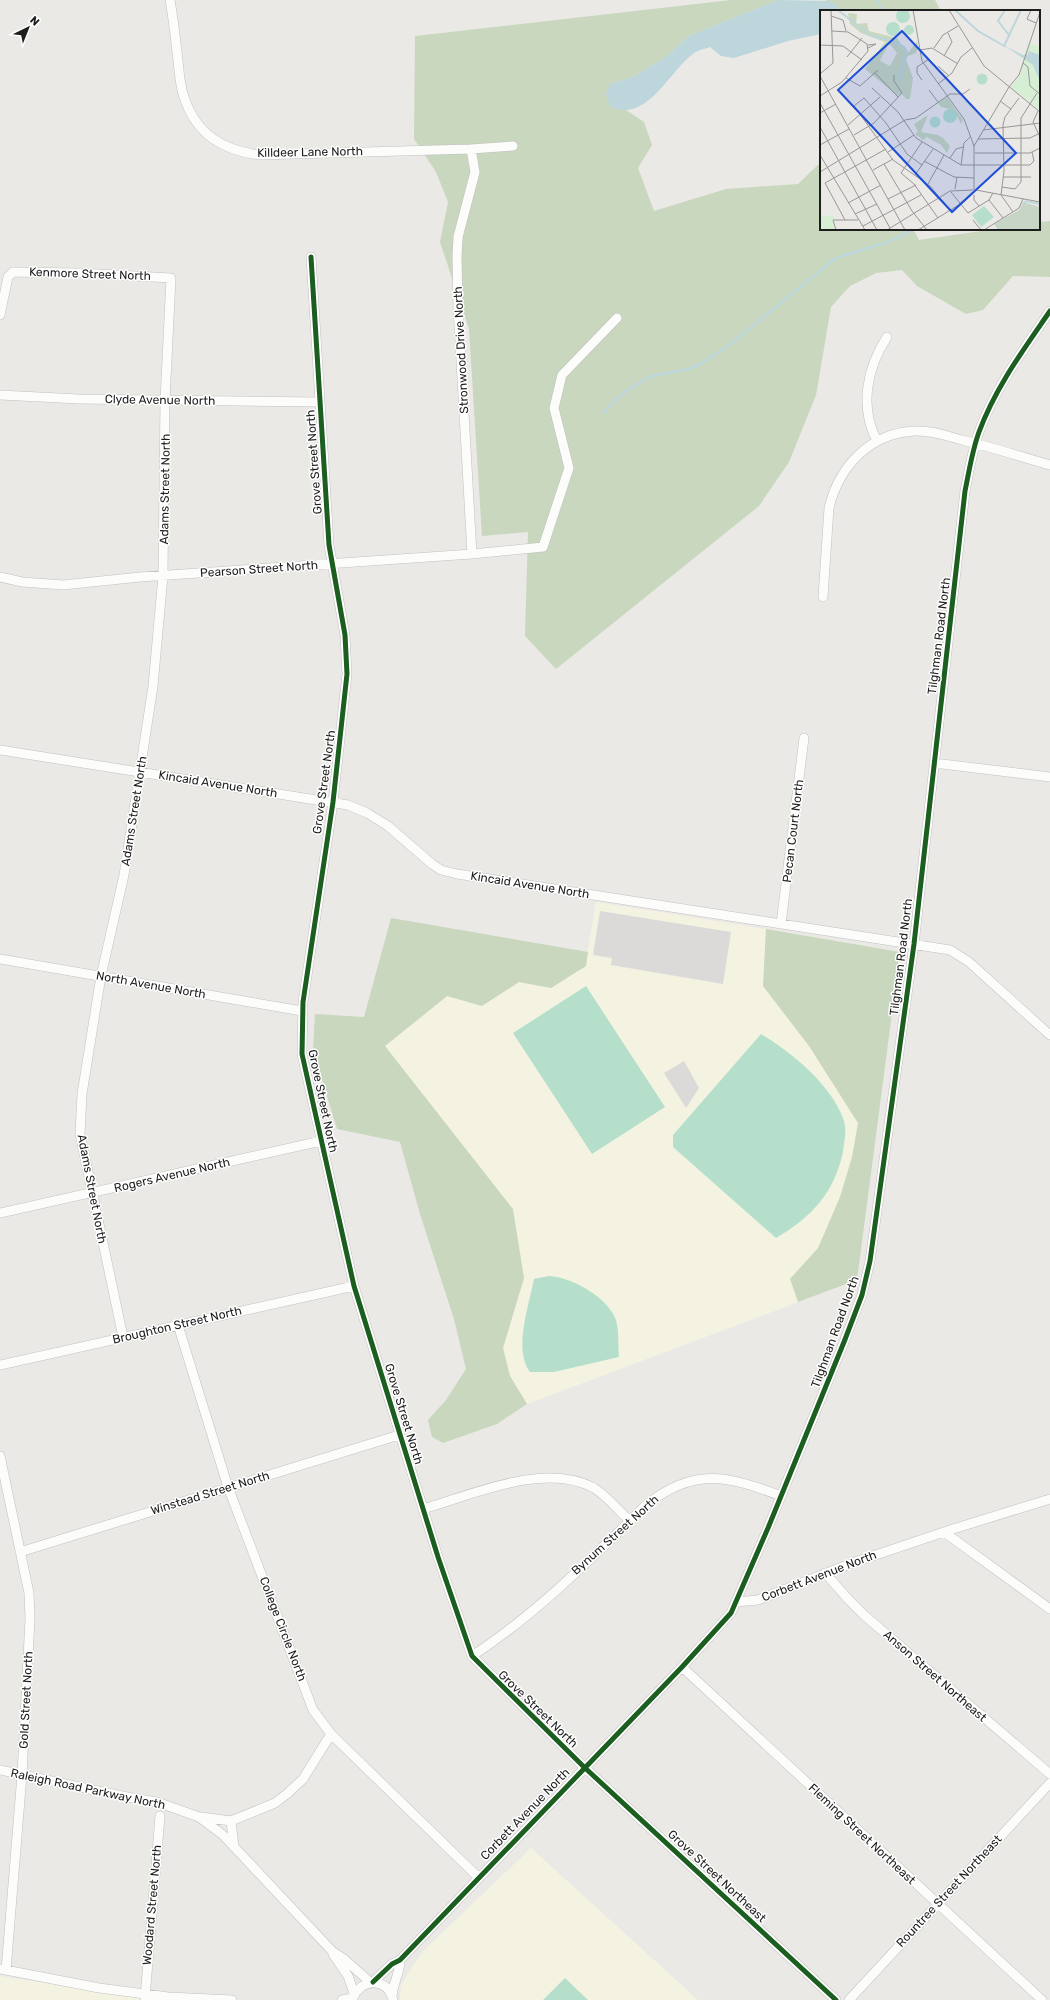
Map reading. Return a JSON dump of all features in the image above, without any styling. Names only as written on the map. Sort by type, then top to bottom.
[{"type":"street","name":"Killdeer Lane North","points":[[170,0],[184,96],[195,120],[205,132],[224,146],[240,152],[259,154],[471,149],[513,146]]},
{"type":"street","name":"Stronwood Drive North","points":[[471,149],[475,172],[458,237],[457,257],[458,308],[472,554]]},
{"type":"street","name":"Grove Street North","points":[[311,256],[331,564],[342,614],[347,674],[333,802],[320,881],[302,1011],[302,1054],[354,1286],[399,1435],[472,1656],[584,1767]]},
{"type":"street","name":"Kenmore Street North","points":[[0,315],[10,275],[13,272],[32,271],[171,278]]},
{"type":"street","name":"Adams Street North","points":[[122,1337],[79,1123],[82,1094],[101,976],[124,875],[153,686],[163,576],[166,400],[171,278]]},
{"type":"street","name":"Tilghman Road North","points":[[736,1602],[844,1342],[866,1278],[914,944],[965,491],[978,433],[997,392],[1049,316]]},
{"type":"street","name":"Pearson Street North","points":[[0,577],[22,582],[56,585],[472,554],[543,547],[569,468],[554,408],[562,375],[617,318]]},
{"type":"street","points":[[877,441],[867,417],[867,390],[880,347],[887,336]]},
{"type":"street","name":"Clyde Avenue North","points":[[0,395],[166,400],[320,402]]},
{"type":"street","points":[[823,597],[829,508],[832,495],[844,471],[854,458],[877,441],[889,436],[916,431],[942,434],[1050,466]]},
{"type":"street","name":"Pecan Court North","points":[[781,924],[804,738]]},
{"type":"street","name":"Kincaid Avenue North","points":[[0,750],[348,805],[367,813],[388,826],[432,864],[442,870],[541,887],[950,950],[958,954],[1050,1035]]},
{"type":"street","points":[[934,763],[1050,777]]},
{"type":"street","name":"North Avenue North","points":[[0,959],[302,1011]]},
{"type":"street","name":"Rogers Avenue North","points":[[0,1213],[321,1141]]},
{"type":"street","name":"Broughton Street North","points":[[0,1365],[354,1286]]},
{"type":"street","name":"College Circle North","points":[[178,1325],[228,1487],[313,1710],[331,1734],[478,1878]]},
{"type":"street","name":"Winstead Street North","points":[[20,1552],[399,1435]]},
{"type":"street","name":"Gold Street North","points":[[0,1456],[29,1594],[30,1619],[22,1775],[3,1969]]},
{"type":"street","points":[[423,1509],[513,1482],[552,1477],[575,1481],[593,1488],[630,1521]]},
{"type":"street","name":"Bynum Street North","points":[[472,1656],[503,1636],[529,1614],[658,1495],[690,1480],[704,1478],[734,1480],[747,1483],[781,1496]]},
{"type":"street","name":"Corbett Avenue North","points":[[353,1997],[358,1988],[372,1982],[392,1964],[400,1960],[584,1767],[682,1668],[731,1613],[736,1602],[758,1600],[825,1573],[944,1532],[1050,1499]]},
{"type":"street","points":[[944,1532],[1050,1609]]},
{"type":"street","name":"Anson Street Northeast","points":[[825,1573],[848,1599],[866,1616],[1050,1774]]},
{"type":"street","name":"Fleming Street Northeast","points":[[682,1668],[1042,2000]]},
{"type":"street","points":[[199,1817],[232,1821],[275,1803],[304,1779],[331,1734]]},
{"type":"street","name":"Grove Street Northeast","points":[[584,1767],[836,2000]]},
{"type":"street","name":"Raleigh Road Parkway North","points":[[0,1770],[126,1797],[157,1802],[199,1817],[223,1835],[333,1952],[348,1976],[353,1997]]},
{"type":"street","name":"Rountree Street Northeast","points":[[849,2000],[1050,1782]]},
{"type":"street","name":"Woodard Street North","points":[[145,1997],[160,1816]]},
{"type":"street","points":[[232,1821],[234,1847]]},
{"type":"street","name":"Raleigh Road Parkway North","points":[[333,1952],[372,1982],[385,1986],[392,1998]]},
{"type":"street","name":"Corbett Avenue North","points":[[392,1998],[393,1984],[400,1967],[400,1960]]},
{"type":"street","points":[[3,1969],[145,1997],[232,2000]]},
{"type":"street","points":[[342,2000],[353,1997]]},
{"type":"shaded area","points":[[596,902],[766,929],[763,986],[809,1046],[858,1123],[857,1280],[527,1404],[510,1376],[503,1348],[524,1278],[385,1046],[448,996],[482,1006],[519,982],[551,988],[585,966]]},
{"type":"shaded area","points":[[600,911],[731,932],[723,984],[611,965],[612,958],[593,955]]},
{"type":"shaded area","points":[[684,1061],[699,1088],[686,1108],[664,1073]]},
{"type":"shaded area","points":[[531,1848],[698,2000],[400,2000],[401,1985],[422,1952]]},
{"type":"shaded area","points":[[0,1976],[151,1999],[163,2000],[0,2000]]},
{"type":"green space","points":[[731,0],[778,0],[689,36],[667,56],[635,76],[610,84],[610,107],[626,110],[644,122],[652,145],[638,168],[654,211],[726,189],[798,184],[820,163],[820,230],[914,230],[919,240],[988,230],[1040,230],[1040,222],[1050,221],[1050,277],[1013,276],[983,310],[966,314],[917,286],[902,270],[876,273],[850,286],[831,307],[816,395],[789,462],[759,506],[556,669],[525,636],[528,532],[482,536],[469,329],[440,242],[448,202],[436,172],[414,139],[415,36]]},
{"type":"green space","points":[[825,0],[935,0],[940,10],[837,10],[837,5]]},
{"type":"green space","points":[[391,918],[588,952],[586,966],[551,988],[519,982],[482,1006],[447,996],[385,1046],[513,1209],[524,1278],[503,1348],[510,1376],[527,1404],[497,1424],[443,1443],[432,1437],[428,1420],[446,1400],[466,1369],[454,1319],[420,1214],[400,1142],[337,1129],[313,1050],[315,1014],[364,1017]]},
{"type":"green space","points":[[766,929],[900,952],[857,1280],[798,1302],[790,1279],[818,1248],[840,1197],[852,1157],[858,1123],[809,1046],[763,986]]},
{"type":"green space","points":[[586,986],[665,1107],[592,1154],[513,1033]]},
{"type":"green space","points":[[761,1034],[798,1060],[821,1083],[838,1108],[844,1121],[845,1129],[843,1152],[839,1167],[827,1192],[811,1212],[789,1230],[776,1238],[673,1147],[673,1135]]},
{"type":"green space","points":[[549,1276],[558,1277],[578,1284],[597,1296],[612,1312],[617,1324],[619,1357],[554,1372],[530,1372],[525,1363],[522,1340],[526,1314],[534,1279]]},
{"type":"green space","points":[[565,1978],[588,2000],[543,2000]]},
{"type":"water","points":[[778,0],[830,1],[837,5],[837,10],[820,10],[820,34],[788,41],[734,58],[721,56],[710,47],[695,53],[685,61],[662,88],[644,103],[635,108],[625,110],[610,107],[606,94],[610,84],[635,76],[667,56],[689,36]]},
{"type":"waterway","points":[[877,0],[882,10]]},
{"type":"waterway","points":[[604,413],[614,401],[630,388],[652,376],[689,369],[702,363],[732,343],[833,260],[884,243],[904,235],[912,230]]},
{"type":"cycle path","points":[[311,257],[329,545],[345,635],[347,674],[333,802],[303,1002],[302,1054],[354,1286],[438,1557],[472,1656],[584,1767],[836,2000]]},
{"type":"cycle path","points":[[373,1982],[392,1964],[400,1960],[682,1667],[731,1613],[768,1528],[844,1342],[862,1295],[870,1261],[914,944],[965,491],[969,469],[979,432],[993,400],[1011,369],[1050,311]]}]
